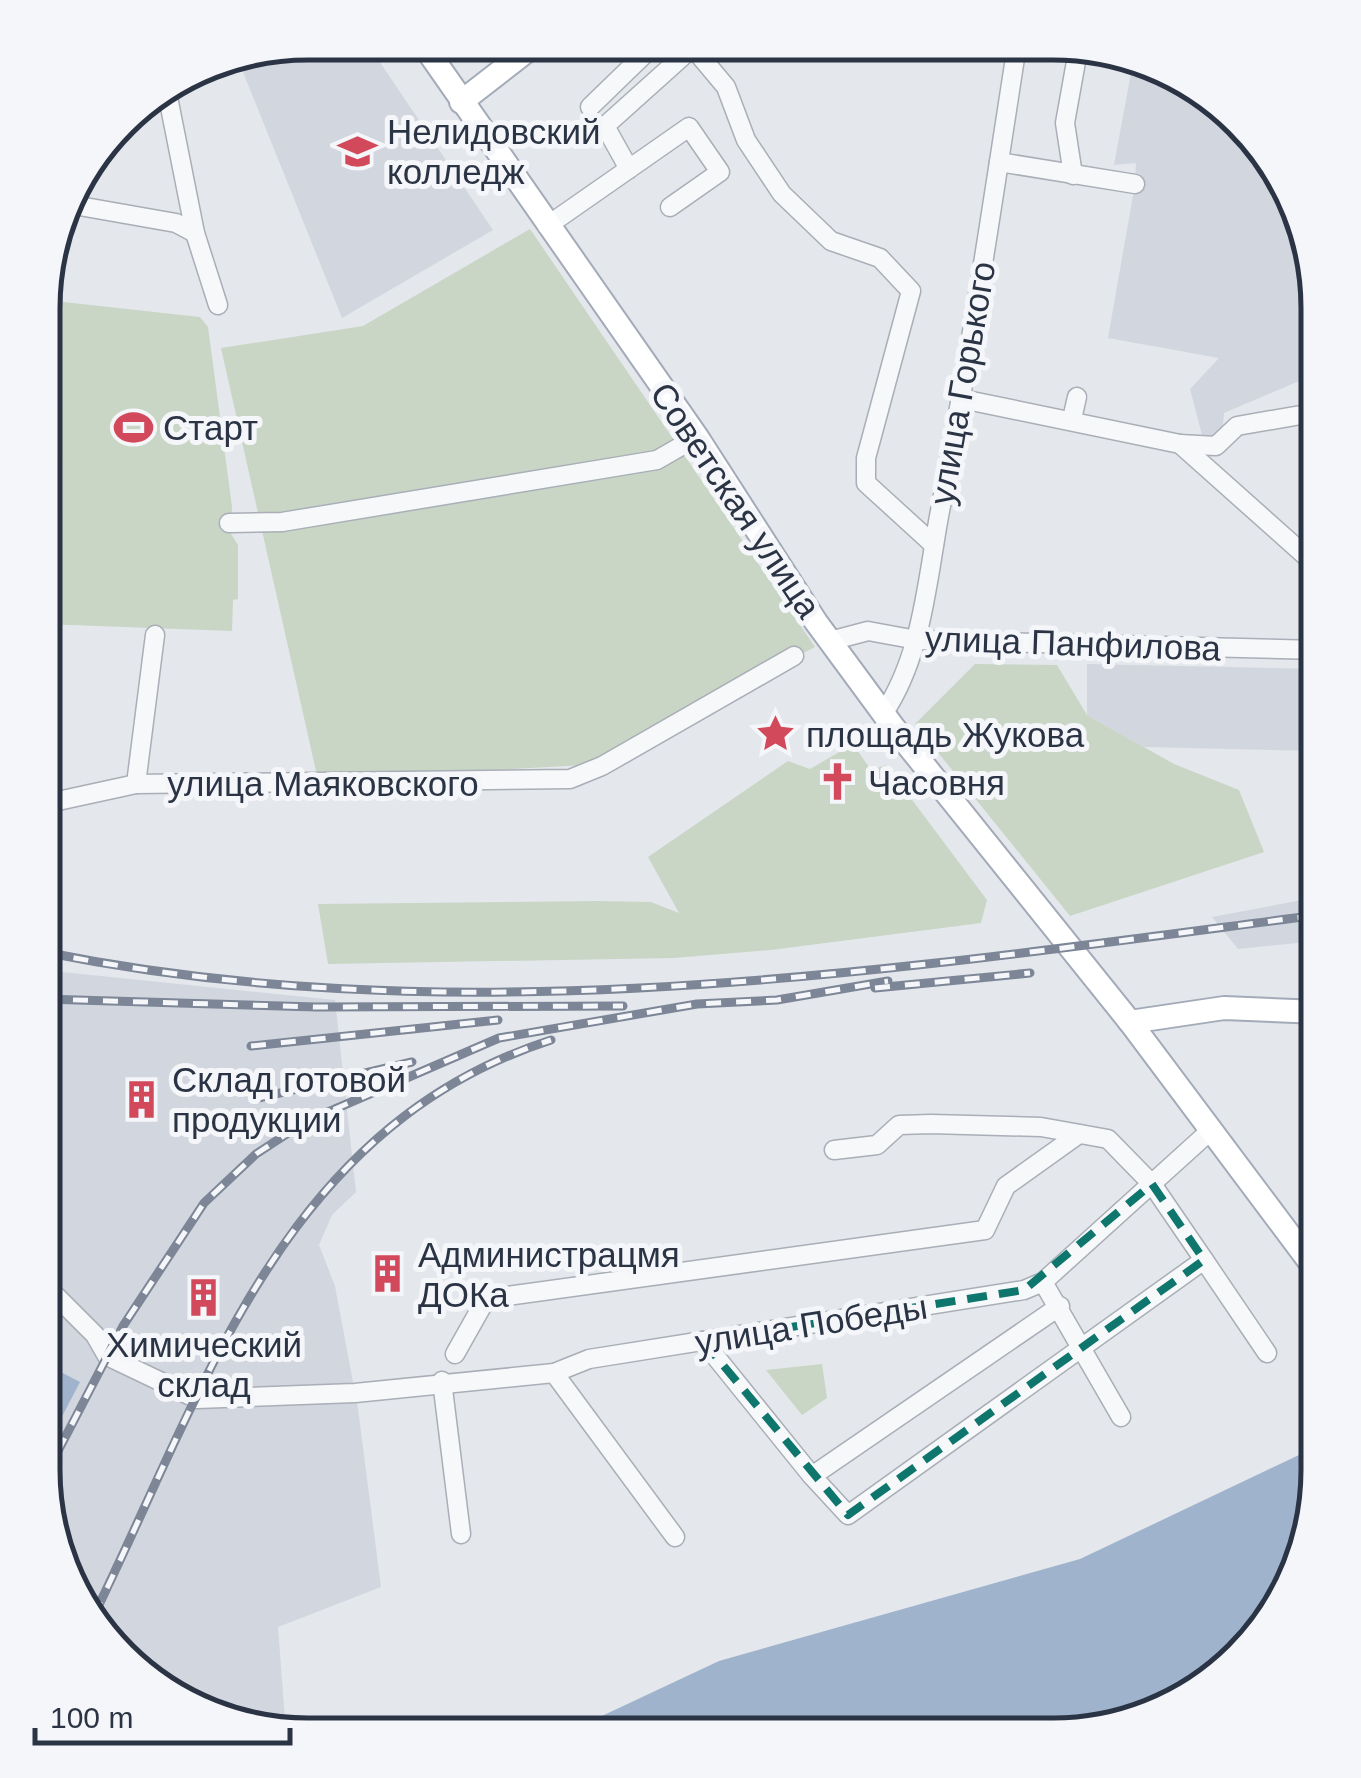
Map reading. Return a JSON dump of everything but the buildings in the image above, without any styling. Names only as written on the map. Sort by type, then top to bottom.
[{"type":"main road","name":"Советская улица","points":[[434,61],[697,437],[830,641],[1130,1022],[1300,1250]]},
{"type":"main road","points":[[461,102],[514,61]]},
{"type":"main road","points":[[1130,1022],[1224,1008],[1300,1011]]},
{"type":"street","points":[[605,126],[675,60]]},
{"type":"street","points":[[704,60],[726,86],[746,140],[782,194],[831,240],[880,258],[911,291],[866,458],[866,483],[934,546]]},
{"type":"street","name":"улица Горького","points":[[884,714],[902,686],[917,640],[962,399],[1016,60]]},
{"type":"street","points":[[590,108],[638,61]]},
{"type":"street","points":[[1073,175],[1065,123],[1076,61]]},
{"type":"street","points":[[576,92],[605,126],[630,169]]},
{"type":"street","points":[[169,103],[195,233],[218,305]]},
{"type":"street","points":[[548,226],[689,128],[720,172],[670,207]]},
{"type":"street","points":[[999,162],[1135,184]]},
{"type":"street","points":[[82,207],[176,224],[195,233]]},
{"type":"street","points":[[1072,419],[1077,397]]},
{"type":"street","points":[[962,399],[1180,444],[1216,446],[1237,426],[1301,415]]},
{"type":"street","points":[[229,523],[282,522],[657,460],[697,437]]},
{"type":"street","points":[[1180,444],[1301,551]]},
{"type":"street","name":"улица Панфилова","points":[[830,641],[868,631],[917,640],[1301,650]]},
{"type":"street","points":[[136,784],[154,635]]},
{"type":"street","name":"улица Маяковского","points":[[60,801],[136,784],[309,779],[534,783],[570,779],[602,766],[794,656]]},
{"type":"street","points":[[834,1150],[877,1145],[899,1126],[1041,1126],[1108,1140],[1152,1184],[1267,1353]]},
{"type":"street","points":[[1035,1165],[1041,1126]]},
{"type":"street","name":"улица Победы","points":[[60,1299],[96,1335],[107,1356],[197,1399],[355,1393],[442,1381],[554,1373],[590,1359],[1024,1290],[1044,1282],[1210,1131]]},
{"type":"street","points":[[455,1354],[486,1299],[985,1230],[1006,1186],[1079,1134]]},
{"type":"street","points":[[703,1341],[848,1515],[1085,1349],[1204,1260]]},
{"type":"street","points":[[1044,1282],[1121,1416]]},
{"type":"street","points":[[812,1476],[1060,1306]]},
{"type":"street","points":[[554,1373],[675,1537]]},
{"type":"street","points":[[442,1381],[461,1534]]},
{"type":"highlighted area","points":[[1152,1184],[1204,1260],[848,1515],[703,1341],[1024,1290]]},
{"type":"shaded area","name":"Нелидовский колледж","points":[[292,61],[379,61],[493,230],[342,318],[243,72],[254,66]]},
{"type":"shaded area","points":[[1131,73],[1191,102],[1216,122],[1259,170],[1288,228],[1299,276],[1301,380],[1224,413],[1222,435],[1203,439],[1190,389],[1219,358],[1108,338],[1136,163],[1114,165]]},
{"type":"shaded area","points":[[1087,664],[1301,669],[1301,751],[1144,747],[1087,715]]},
{"type":"shaded area","points":[[1300,900],[1300,943],[1238,949],[1212,917]]},
{"type":"shaded area","points":[[60,972],[335,1000],[356,1192],[332,1215],[319,1245],[335,1286],[358,1409],[381,1587],[278,1627],[285,1717],[244,1710],[213,1699],[157,1667],[133,1645],[93,1594],[73,1550],[60,1470]]},
{"type":"green space","points":[[530,229],[815,647],[585,765],[318,780],[221,348],[363,326]]},
{"type":"green space","name":"Старт","points":[[60,302],[200,317],[208,327],[232,507],[231,534],[238,545],[238,599],[233,600],[232,631],[60,625]]},
{"type":"green space","points":[[975,664],[1057,665],[1087,715],[1174,764],[1239,790],[1264,852],[1070,916],[915,724]]},
{"type":"green space","points":[[853,744],[871,770],[886,765],[987,900],[981,923],[771,950],[674,958],[328,964],[318,904],[651,902],[679,913],[648,857],[788,761],[810,769]]},
{"type":"green space","points":[[822,1364],[827,1398],[802,1415],[766,1370]]},
{"type":"water","points":[[60,1372],[80,1382],[60,1420]]},
{"type":"water","points":[[1300,1455],[1296,1518],[1288,1550],[1259,1608],[1216,1656],[1191,1676],[1133,1705],[1053,1718],[598,1718],[719,1661],[1080,1559]]},
{"type":"railway","points":[[60,955],[202,977],[361,990],[521,992],[681,986],[842,973],[1300,917]]},
{"type":"railway","points":[[875,988],[1030,973]]},
{"type":"railway","points":[[60,1447],[123,1326],[204,1203],[256,1154],[305,1122],[499,1038],[697,1004],[777,1000],[888,981]]},
{"type":"railway","points":[[60,999],[317,1007],[623,1006]]},
{"type":"railway","points":[[251,1046],[498,1020]]},
{"type":"railway","points":[[99,1604],[217,1356],[264,1275],[318,1200],[382,1134],[459,1080],[551,1040]]},
{"type":"railway","points":[[254,1099],[412,1062]]},
{"type":"place","name":"Нелидовский колледж","points":[[357,151]]},
{"type":"place","name":"Старт","points":[[133,427]]},
{"type":"place","name":"площадь Жукова","points":[[776,734]]},
{"type":"place","name":"Часовня","points":[[838,782]]},
{"type":"place","name":"Склад готовой продукции","points":[[142,1099]]},
{"type":"place","name":"Администрацмя ДОКа","points":[[388,1274]]},
{"type":"place","name":"Химический склад","points":[[204,1297]]}]
